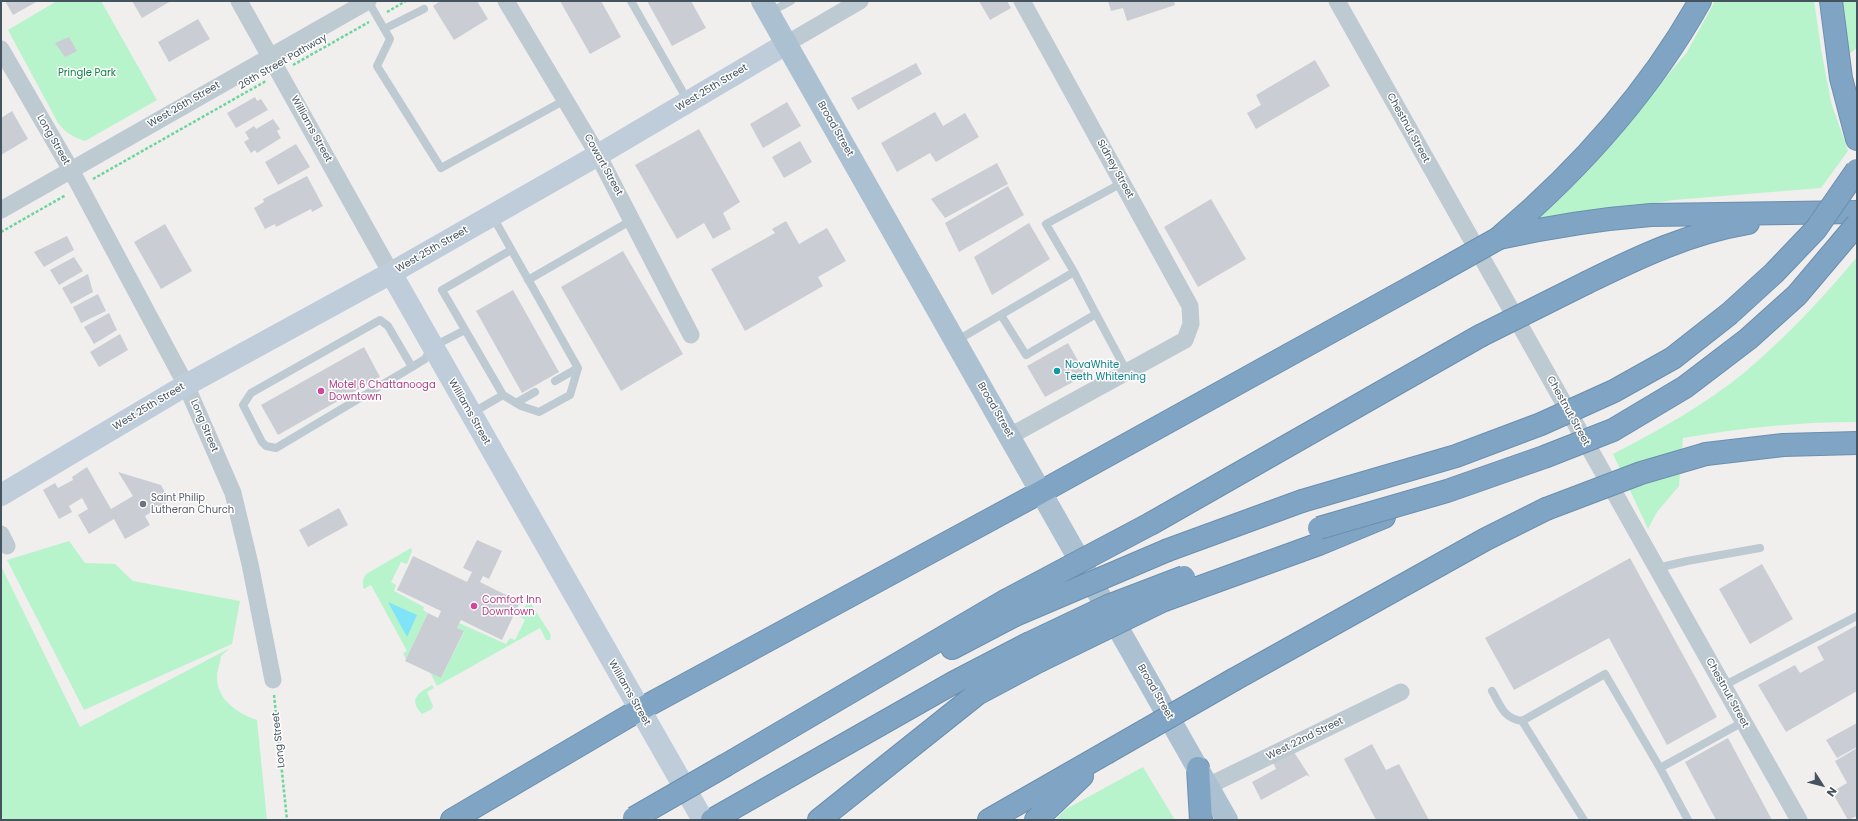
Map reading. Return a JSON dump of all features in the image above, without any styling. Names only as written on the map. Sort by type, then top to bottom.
[{"type":"highway","points":[[452,820],[639,710],[1041,492],[1499,238],[1561,182],[1618,121],[1668,53],[1700,1]]},
{"type":"highway","points":[[1831,1],[1840,78],[1855,134]]},
{"type":"highway","points":[[1009,608],[1302,501],[1456,456],[1541,424],[1614,391],[1673,358],[1729,314],[1774,273],[1816,229],[1857,170]]},
{"type":"highway","points":[[633,819],[726,765],[1009,608],[1152,523],[1480,336],[1642,255],[1677,241],[1726,227],[1814,212]]},
{"type":"highway","points":[[1499,238],[1538,229],[1618,218],[1658,215],[1857,212]]},
{"type":"highway","points":[[819,820],[977,694],[1034,652],[1108,606],[1188,583],[1544,457],[1613,430],[1685,387],[1748,339],[1797,295],[1857,224]]},
{"type":"highway","points":[[989,820],[1235,679],[1453,557],[1514,524],[1546,509],[1641,473],[1706,454],[1784,445],[1857,443]]},
{"type":"highway","points":[[712,820],[953,683],[1034,652]]},
{"type":"highway","points":[[1036,820],[1106,753]]},
{"type":"highway","points":[[1200,820],[1203,777]]},
{"type":"main road","name":"Broad Street","points":[[766,7],[1227,820]]},
{"type":"street","name":"Williams Street","points":[[239,1],[432,347],[703,820]]},
{"type":"street","name":"West 26th Street","points":[[1,210],[368,1]]},
{"type":"street","name":"Cowart Street","points":[[506,1],[598,155],[691,334]]},
{"type":"street","name":"West 25th Street","points":[[1,495],[186,385],[492,216],[860,1]]},
{"type":"street","name":"Sidney Street","points":[[1022,1],[1190,306],[1191,324],[1184,340],[1127,372]]},
{"type":"street","name":"Chestnut Street","points":[[1337,1],[1799,820]]},
{"type":"street","name":"Long Street","points":[[1,49],[71,170],[186,385],[233,493],[250,564],[273,680]]},
{"type":"street","points":[[1010,436],[1127,372]]},
{"type":"street","name":"West 22nd Street","points":[[1203,777],[1401,692]]},
{"type":"lane","points":[[368,1],[390,39],[377,66],[441,168],[565,100]]},
{"type":"lane","points":[[632,1],[688,102]]},
{"type":"lane","points":[[766,7],[791,1]]},
{"type":"lane","points":[[384,29],[424,9]]},
{"type":"lane","points":[[1122,183],[1046,224],[1074,272],[1127,372]]},
{"type":"lane","points":[[492,216],[578,368],[570,395],[538,412],[516,403],[503,395],[442,290],[511,250]]},
{"type":"lane","points":[[528,280],[632,220]]},
{"type":"lane","points":[[956,342],[1074,272]]},
{"type":"lane","points":[[1001,315],[1026,355],[1096,314]]},
{"type":"lane","points":[[412,367],[388,326],[380,320],[251,393],[243,405],[262,442],[266,446],[276,448],[412,367],[425,359],[432,347],[465,330]]},
{"type":"lane","points":[[555,381],[578,368]]},
{"type":"lane","points":[[516,403],[535,392]]},
{"type":"lane","points":[[470,414],[503,395]]},
{"type":"lane","points":[[1657,568],[1760,548]]},
{"type":"lane","points":[[1723,686],[1857,616]]},
{"type":"lane","points":[[1492,690],[1504,711],[1511,719],[1522,721],[1605,674],[1660,768],[1688,820]]},
{"type":"lane","points":[[1522,721],[1584,820]]},
{"type":"lane","points":[[1660,768],[1743,722]]},
{"type":"path","name":"26th Street Pathway","points":[[1,232],[406,1]]},
{"type":"path","name":"Long Street","points":[[273,680],[286,820]]},
{"type":"green space","name":"Pringle Park","points":[[57,1],[101,1],[157,100],[85,141],[70,134],[58,123],[8,30]]},
{"type":"green space","points":[[1715,1],[1814,1],[1831,102],[1848,151],[1821,188],[1674,200],[1624,208],[1603,208],[1551,218],[1529,225],[1637,112],[1687,52]]},
{"type":"green space","points":[[1837,1],[1857,1],[1857,48],[1844,58]]},
{"type":"green space","points":[[1857,257],[1857,422],[1770,426],[1683,438],[1679,486],[1657,512],[1648,529],[1613,454],[1698,406],[1745,372],[1804,317]]},
{"type":"green space","points":[[69,541],[85,563],[115,564],[133,581],[240,601],[232,644],[84,710],[7,560]]},
{"type":"green space","points":[[411,548],[412,551],[407,564],[401,562],[391,582],[396,585],[394,591],[424,607],[423,610],[428,613],[406,659],[403,653],[407,651],[371,585],[364,589],[363,588],[363,580],[366,574]]},
{"type":"green space","points":[[1,566],[80,727],[230,648],[221,656],[217,675],[218,686],[221,693],[230,705],[243,714],[257,720],[267,820],[1,820]]},
{"type":"green space","points":[[530,602],[551,635],[550,640],[546,640],[540,628],[437,686],[430,672],[441,678],[464,632],[457,628],[459,623],[506,644],[510,638],[515,640],[525,620],[520,617],[527,603]]},
{"type":"green space","points":[[432,685],[434,688],[427,692],[433,706],[432,709],[422,714],[416,704],[416,697]]},
{"type":"green space","points":[[1143,767],[1175,820],[1055,820],[1066,809]]},
{"type":"water","points":[[388,602],[417,615],[407,637]]},
{"type":"building","points":[[5,1],[38,1],[13,15]]},
{"type":"building","points":[[132,1],[171,1],[142,18]]},
{"type":"building","points":[[440,1],[477,1],[488,19],[454,40],[433,6]]},
{"type":"building","points":[[560,1],[601,1],[621,37],[590,54]]},
{"type":"building","points":[[647,1],[691,1],[706,28],[672,46]]},
{"type":"building","points":[[979,1],[1007,1],[1011,8],[990,20]]},
{"type":"building","points":[[1108,1],[1174,1],[1175,5],[1127,21],[1123,8],[1111,11]]},
{"type":"building","points":[[198,19],[210,39],[169,62],[158,42]]},
{"type":"building","points":[[69,37],[77,51],[65,57],[55,43]]},
{"type":"building","points":[[1315,60],[1330,86],[1256,129],[1247,113],[1261,105],[1256,95]]},
{"type":"building","points":[[916,63],[922,74],[858,110],[851,98]]},
{"type":"building","points":[[255,97],[257,101],[261,99],[268,110],[236,128],[227,113]]},
{"type":"building","points":[[787,102],[801,126],[763,148],[750,124]]},
{"type":"building","points":[[12,111],[28,139],[1,155],[1,118]]},
{"type":"building","points":[[935,112],[943,126],[965,113],[979,137],[936,162],[930,153],[897,172],[881,143]]},
{"type":"building","points":[[273,119],[280,129],[277,131],[281,138],[257,153],[255,150],[251,153],[244,142],[249,139],[245,132],[254,126],[256,129]]},
{"type":"building","points":[[699,129],[740,202],[723,213],[731,229],[713,239],[704,223],[677,239],[635,165]]},
{"type":"building","points":[[800,141],[812,162],[784,178],[772,157]]},
{"type":"building","points":[[296,144],[310,167],[278,185],[265,162]]},
{"type":"building","points":[[997,163],[1008,184],[945,218],[931,199]]},
{"type":"building","points":[[307,176],[323,206],[312,212],[311,209],[276,227],[275,224],[265,229],[254,208],[264,202],[263,199]]},
{"type":"building","points":[[1008,186],[1024,215],[959,252],[945,223]]},
{"type":"building","points":[[1211,199],[1246,259],[1198,287],[1164,227]]},
{"type":"building","points":[[786,221],[799,244],[827,228],[846,261],[818,277],[823,286],[745,331],[711,269],[775,233],[772,229]]},
{"type":"building","points":[[1029,223],[1050,259],[992,295],[974,257]]},
{"type":"building","points":[[165,224],[192,271],[161,289],[134,242]]},
{"type":"building","points":[[67,236],[74,250],[44,267],[34,252]]},
{"type":"building","points":[[623,251],[683,354],[621,391],[561,287]]},
{"type":"building","points":[[74,257],[83,271],[59,285],[50,270]]},
{"type":"building","points":[[88,274],[93,292],[71,304],[62,288]]},
{"type":"building","points":[[513,290],[559,372],[522,393],[476,311]]},
{"type":"building","points":[[98,294],[106,311],[81,323],[73,307]]},
{"type":"building","points":[[109,313],[117,330],[94,344],[84,327]]},
{"type":"building","points":[[120,334],[128,350],[99,367],[90,352]]},
{"type":"building","name":"NovaWhite Teeth Whitening","points":[[1068,343],[1086,375],[1045,397],[1027,366]]},
{"type":"building","name":"Motel 6 Chattanooga Downtown","points":[[364,347],[380,377],[278,435],[261,405]]},
{"type":"building","name":"Saint Philip Lutheran Church","points":[[87,467],[111,509],[133,496],[118,472],[161,485],[170,501],[145,516],[150,525],[125,539],[114,519],[89,534],[78,515],[88,509],[82,498],[69,506],[72,512],[59,519],[43,490],[55,483],[58,488],[73,480],[72,477]]},
{"type":"building","points":[[339,508],[348,525],[308,547],[299,530]]},
{"type":"building","name":"Comfort Inn Downtown","points":[[477,540],[502,551],[489,579],[483,576],[480,582],[520,602],[502,640],[461,620],[457,628],[464,631],[441,678],[405,661],[428,613],[438,618],[441,611],[397,590],[413,556],[467,582],[472,572],[463,568]]},
{"type":"building","points":[[1630,558],[1717,717],[1667,745],[1609,638],[1514,690],[1485,638]]},
{"type":"building","points":[[1762,564],[1793,619],[1750,644],[1719,589]]},
{"type":"building","points":[[1857,625],[1857,691],[1786,732],[1758,685],[1795,665],[1800,673],[1824,660],[1817,647]]},
{"type":"building","points":[[1857,723],[1857,747],[1837,758],[1826,740]]},
{"type":"building","points":[[1728,738],[1772,820],[1716,820],[1685,762]]},
{"type":"building","points":[[1372,744],[1386,770],[1399,764],[1429,820],[1376,820],[1344,759]]},
{"type":"building","points":[[1857,748],[1857,816],[1848,820],[1832,792],[1847,783],[1835,761]]},
{"type":"building","points":[[1292,749],[1310,777],[1307,775],[1261,800],[1252,782],[1276,769],[1272,760]]},
{"type":"place","name":"NovaWhite Teeth Whitening","points":[[1057,371]]},
{"type":"place","name":"Motel 6 Chattanooga Downtown","points":[[321,391]]},
{"type":"place","name":"Saint Philip Lutheran Church","points":[[143,504]]},
{"type":"place","name":"Comfort Inn Downtown","points":[[474,606]]}]
